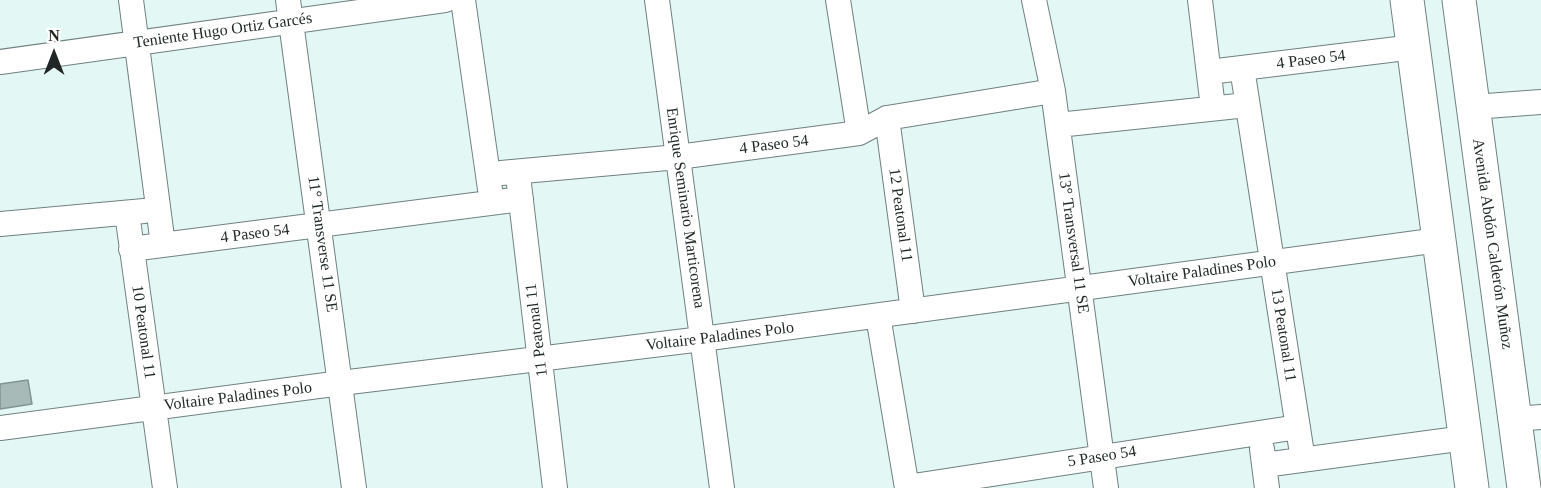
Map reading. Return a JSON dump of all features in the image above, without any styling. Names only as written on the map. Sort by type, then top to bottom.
[{"type":"main road","points":[[1407,0],[1472,488]]},
{"type":"main road","name":"Avenida Abdón Calderón Muñoz","points":[[1459,0],[1473,107],[1528,418],[1524,488]]},
{"type":"street","points":[[131,0],[163,245]]},
{"type":"street","name":"Teniente Hugo Ortiz Garcés","points":[[0,62],[136,44],[289,11],[445,0]]},
{"type":"street","points":[[463,0],[489,174],[491,203]]},
{"type":"street","name":"Enrique Seminario Marticorena","points":[[657,0],[722,488]]},
{"type":"street","points":[[838,0],[860,133]]},
{"type":"street","name":"13° Transversal 11 SE","points":[[1034,0],[1053,91],[1106,488]]},
{"type":"street","points":[[1200,0],[1213,108]]},
{"type":"street","name":"11° Transverse 11 SE","points":[[289,11],[354,488]]},
{"type":"street","name":"4 Paseo 54","points":[[1209,72],[1414,47]]},
{"type":"street","name":"13 Peatonal 11","points":[[1242,68],[1303,460]]},
{"type":"street","name":"4 Paseo 54","points":[[489,174],[678,157],[860,133],[887,118],[1053,91]]},
{"type":"street","points":[[1473,107],[1541,102]]},
{"type":"street","points":[[1058,125],[1247,105]]},
{"type":"street","name":"12 Peatonal 11","points":[[887,118],[913,311]]},
{"type":"street","name":"11 Peatonal 11","points":[[517,172],[555,488]]},
{"type":"street","name":"4 Paseo 54","points":[[132,249],[521,199]]},
{"type":"street","points":[[0,224],[158,210]]},
{"type":"street","name":"10 Peatonal 11","points":[[127,213],[165,488]]},
{"type":"street","name":"Voltaire Paladines Polo","points":[[0,428],[702,339],[1439,240]]},
{"type":"street","points":[[878,316],[917,487]]},
{"type":"street","name":"5 Paseo 54","points":[[917,487],[1298,427]]},
{"type":"street","points":[[1260,432],[1266,477],[1303,460],[1465,438]]},
{"type":"building","points":[[28,380],[32,404],[0,409],[0,384]]}]
